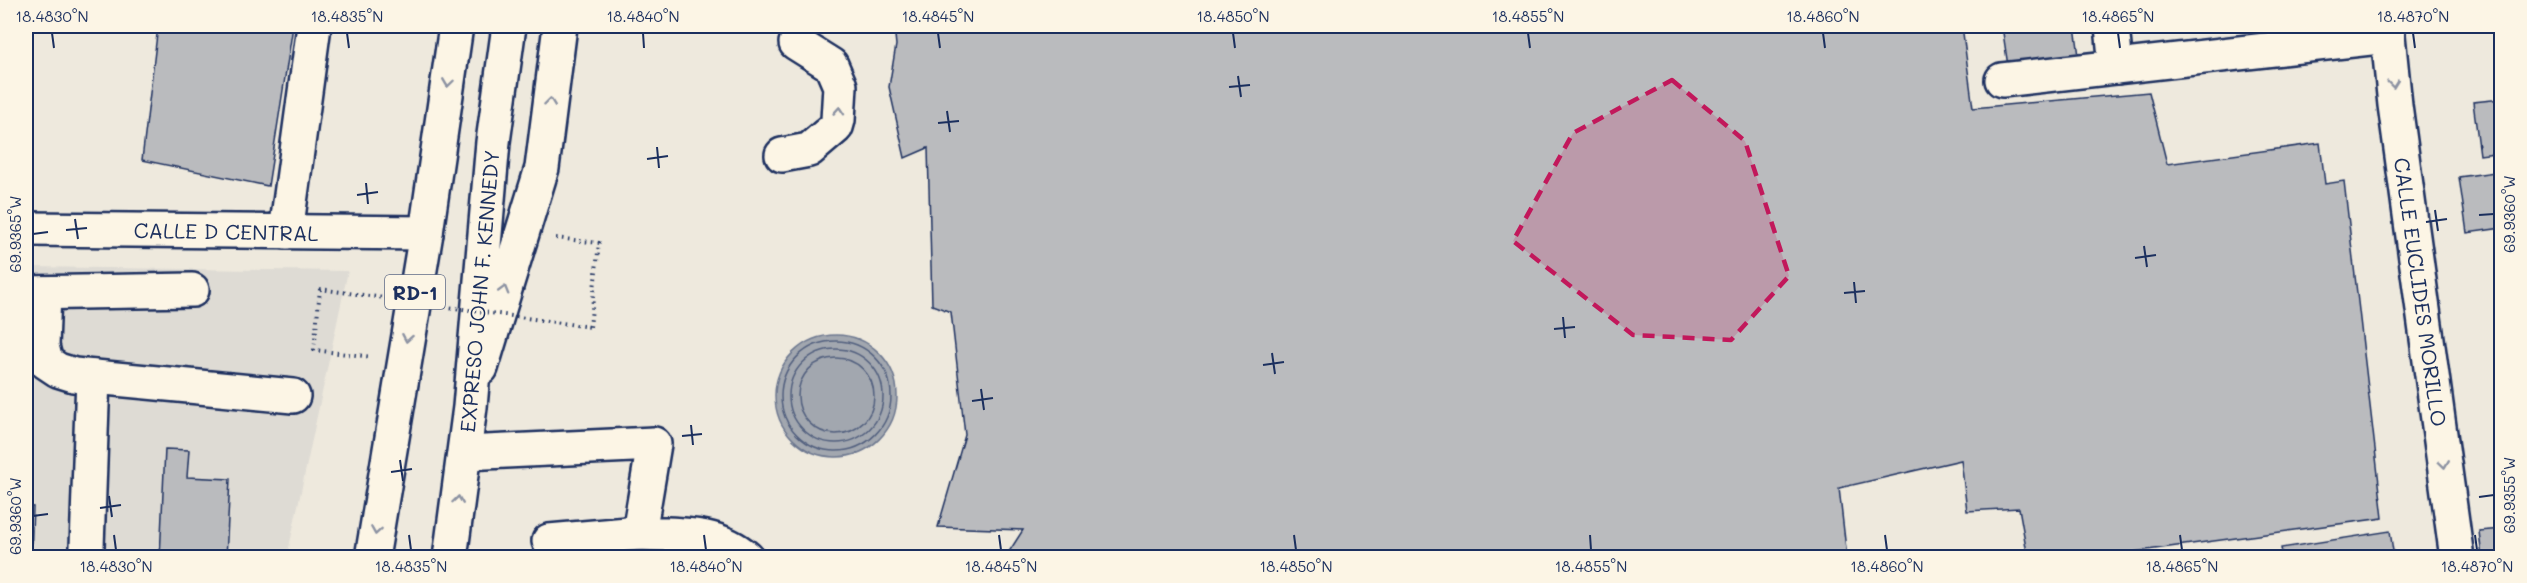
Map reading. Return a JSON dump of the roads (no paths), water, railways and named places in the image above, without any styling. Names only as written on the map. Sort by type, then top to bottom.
[{"type":"main road","points":[[286,232],[314,26]]},
{"type":"main road","name":"RD-1","points":[[372,558],[426,233],[456,26]]},
{"type":"main road","name":"EXPRESO JOHN F. KENNEDY","points":[[450,558],[465,453],[493,142],[509,26]]},
{"type":"main road","points":[[470,407],[520,234],[542,168],[560,26]]},
{"type":"main road","points":[[2112,26],[2116,67]]},
{"type":"main road","points":[[2002,80],[2116,67],[2242,39],[2387,31]]},
{"type":"main road","name":"CALLE EUCLIDES MORILLO","points":[[2387,31],[2395,105],[2457,558]]},
{"type":"main road","points":[[782,155],[809,150],[836,127],[838,120],[840,86],[831,65],[796,43]]},
{"type":"main road","name":"CALLE D CENTRAL","points":[[26,230],[426,233]]},
{"type":"main road","points":[[192,290],[34,293],[46,362],[58,370],[93,377],[293,396]]},
{"type":"main road","points":[[87,547],[93,377]]},
{"type":"main road","points":[[465,453],[654,444],[639,533]]},
{"type":"main road","points":[[549,541],[639,533],[702,537],[728,543],[747,558]]},
{"type":"water","points":[[836,335],[859,340],[870,345],[879,353],[887,362],[892,373],[897,396],[892,419],[887,430],[879,439],[870,447],[859,452],[836,457],[813,452],[802,447],[793,439],[785,430],[780,419],[775,396],[780,373],[785,362],[793,353],[802,345],[813,340]]}]
